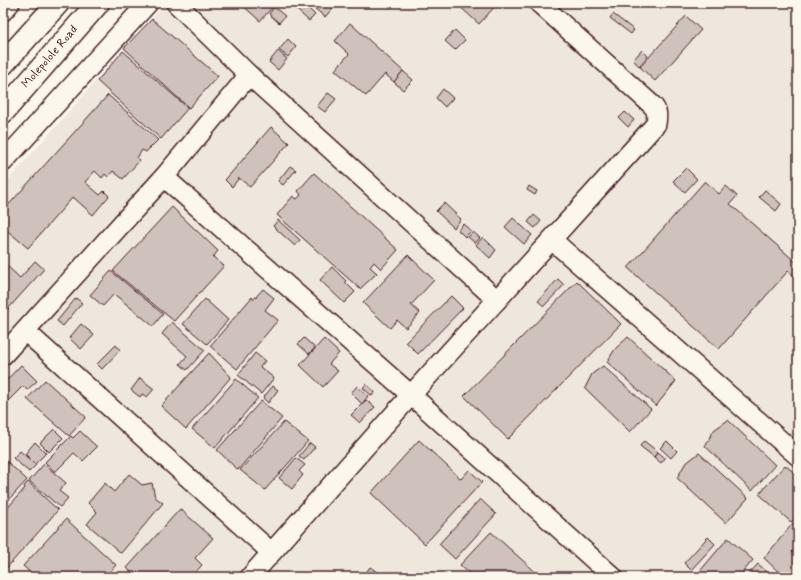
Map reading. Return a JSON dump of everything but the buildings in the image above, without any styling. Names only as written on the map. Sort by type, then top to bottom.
[{"type":"main road","points":[[3,64],[58,3]]},
{"type":"main road","name":"Molepolole Road","points":[[3,112],[98,3]]},
{"type":"street","points":[[3,11],[10,3]]},
{"type":"street","points":[[3,162],[148,3]]},
{"type":"street","points":[[176,3],[249,74],[497,300]]},
{"type":"street","points":[[257,574],[271,552],[656,124],[656,110],[652,105],[539,3]]},
{"type":"street","points":[[3,355],[164,177],[249,74]]},
{"type":"street","points":[[164,177],[411,395],[613,577]]},
{"type":"street","points":[[552,240],[798,456]]},
{"type":"street","points":[[25,331],[271,552]]},
{"type":"shaded area","points":[[165,3],[798,3],[798,577],[3,577],[3,186]]}]
